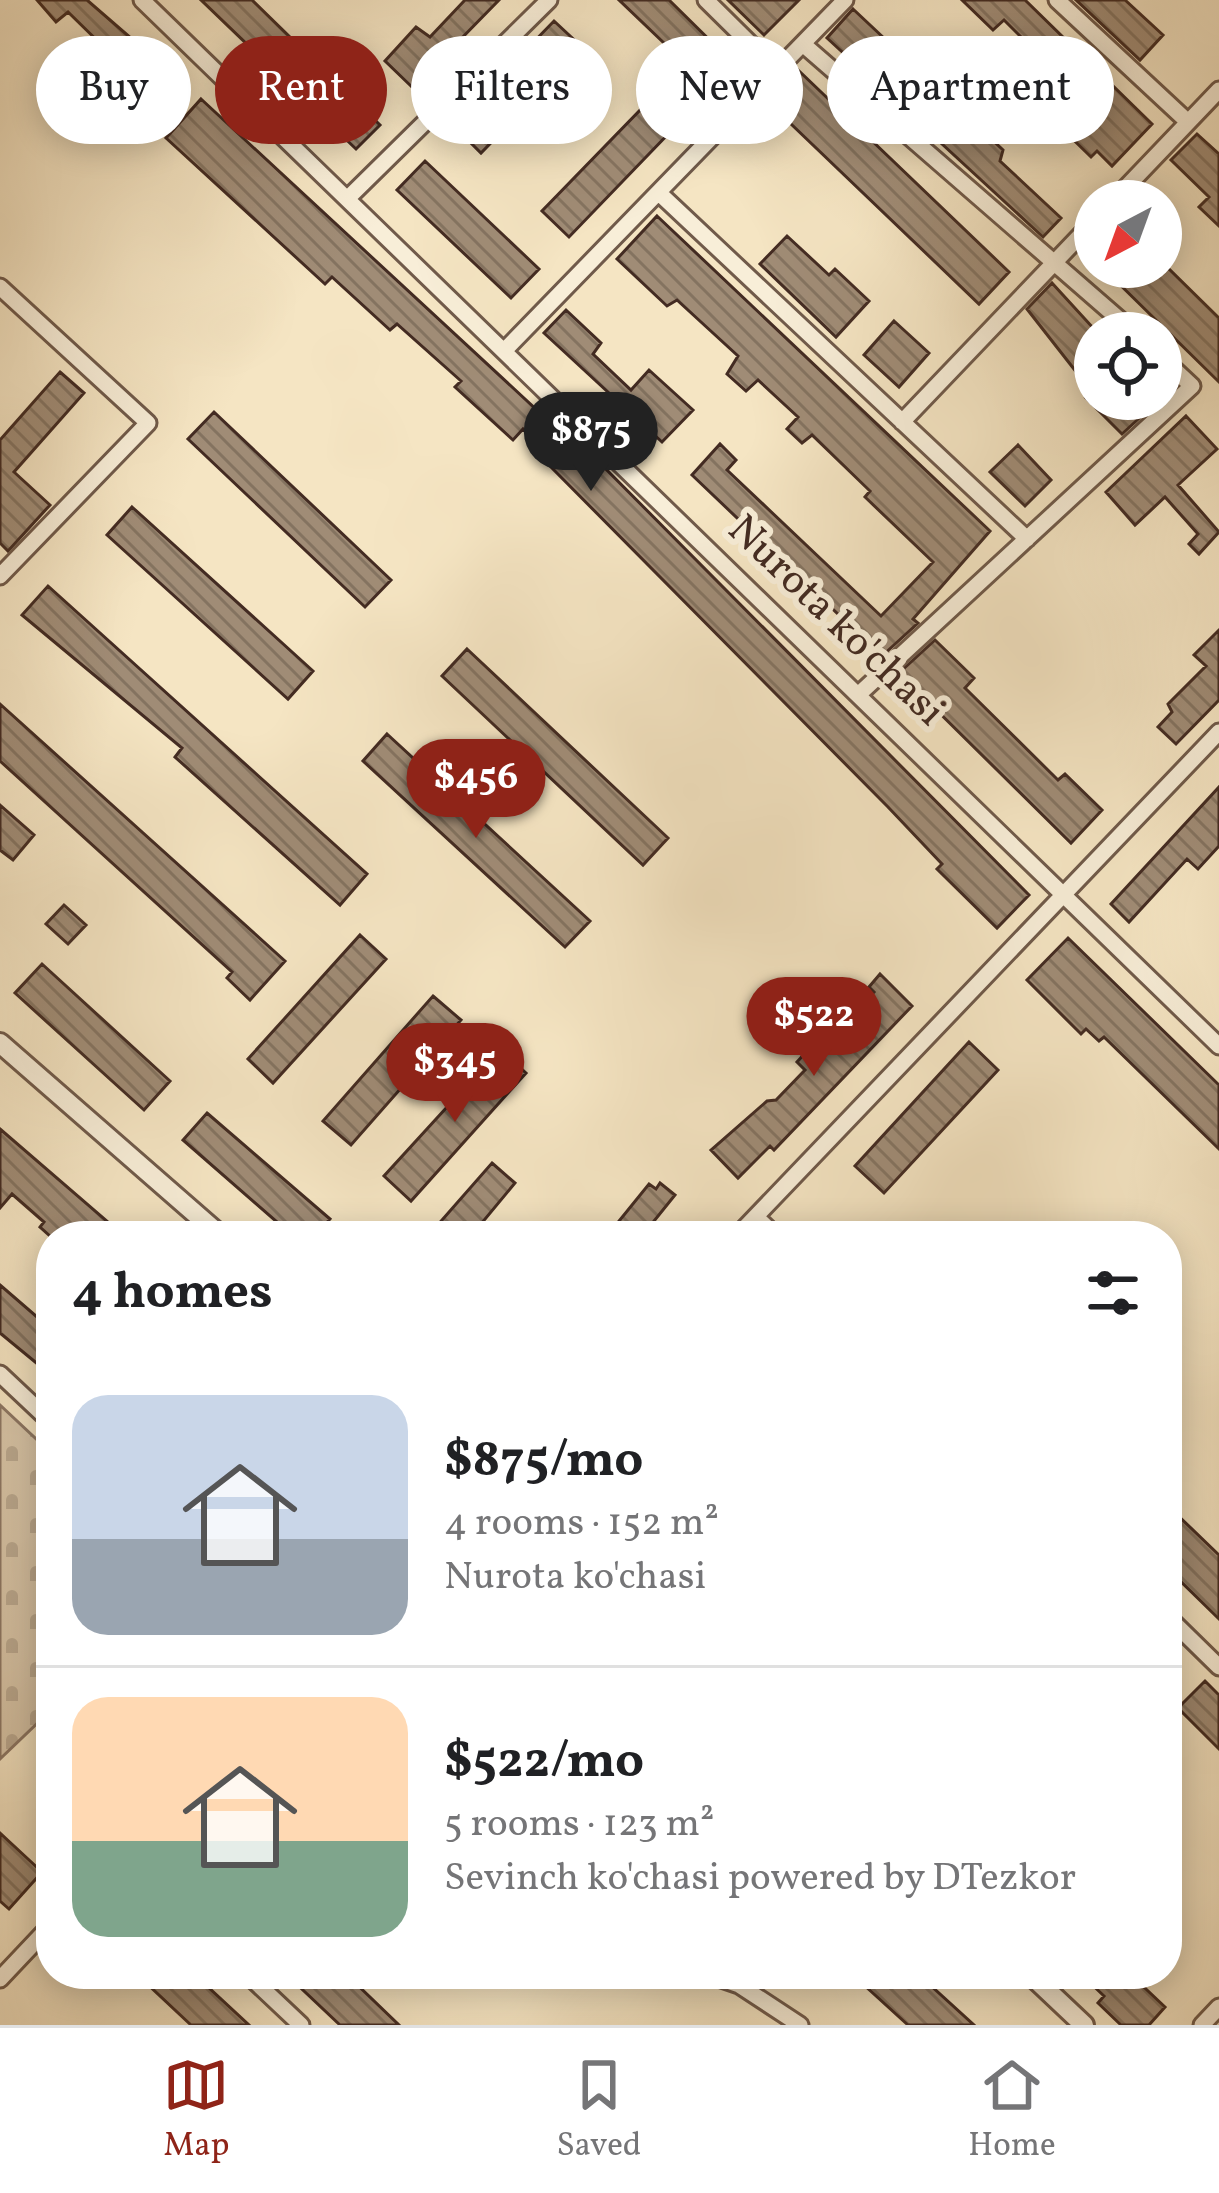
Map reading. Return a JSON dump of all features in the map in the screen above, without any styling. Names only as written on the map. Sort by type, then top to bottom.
[{"type":"street","name":"Nurota ko'chasi","points":[[142,0],[1219,1046]]},
{"type":"street","points":[[346,199],[549,0]]},
{"type":"street","points":[[706,0],[743,36]]},
{"type":"street","points":[[845,0],[804,45],[1112,312]]},
{"type":"street","points":[[1057,0],[1188,122]]},
{"type":"street","points":[[1133,180],[1219,89]]},
{"type":"street","points":[[503,352],[706,144]]},
{"type":"street","points":[[658,193],[1027,539]]},
{"type":"street","points":[[902,422],[1074,242]]},
{"type":"street","points":[[0,286],[148,423],[0,576]]},
{"type":"street","points":[[858,695],[1155,420]]},
{"type":"street","points":[[752,1221],[1219,732]]},
{"type":"street","points":[[0,1043],[204,1221]]},
{"type":"street","points":[[756,1217],[760,1221]]},
{"type":"street","points":[[0,1374],[36,1408]]},
{"type":"street","points":[[1182,1631],[1219,1667]]},
{"type":"street","points":[[0,1979],[36,1941]]},
{"type":"street","points":[[263,1989],[301,2025]]},
{"type":"street","points":[[746,1989],[800,2025]]},
{"type":"street","points":[[1046,1989],[1084,2025]]},
{"type":"street","points":[[1202,2025],[1219,2007]]},
{"type":"green space","points":[[0,1405],[36,1439],[36,1724],[0,1759]]},
{"type":"building","points":[[37,0],[87,0],[128,36],[93,36],[68,12],[56,22]]},
{"type":"building","points":[[201,0],[252,0],[289,36],[238,36]]},
{"type":"building","points":[[465,0],[499,0],[464,36],[431,36]]},
{"type":"building","points":[[619,0],[669,0],[706,36],[657,36]]},
{"type":"building","points":[[728,0],[799,0],[764,35]]},
{"type":"building","points":[[962,0],[1025,0],[1062,36],[1020,36],[1004,20],[993,30]]},
{"type":"building","points":[[1076,0],[1125,0],[1163,35],[1140,60]]},
{"type":"building","points":[[853,9],[882,36],[829,36]]},
{"type":"building","points":[[554,21],[570,36],[539,36]]},
{"type":"building","points":[[416,27],[429,36],[411,36],[411,86],[387,59]]},
{"type":"building","points":[[803,75],[827,98],[827,144],[875,144],[1009,272],[979,304],[803,135]]},
{"type":"building","points":[[1114,87],[1152,124],[1112,166],[1097,151],[1091,157],[1078,144],[1114,144]]},
{"type":"building","points":[[201,99],[215,112],[215,144],[250,144],[566,437],[571,434],[1029,895],[997,928],[937,869],[942,864],[888,807],[545,461],[548,455],[523,429],[513,440],[455,387],[461,381],[397,324],[390,330],[332,277],[325,284],[173,144],[191,144],[191,110]]},
{"type":"building","points":[[636,114],[636,144],[659,144],[569,237],[542,211]]},
{"type":"building","points":[[1197,134],[1219,154],[1219,226],[1199,207],[1209,197],[1171,160]]},
{"type":"building","points":[[942,144],[997,144],[1003,150],[1000,161],[1061,218],[1043,237]]},
{"type":"building","points":[[425,161],[539,269],[511,298],[397,190]]},
{"type":"building","points":[[657,216],[990,531],[913,619],[918,623],[882,656],[692,475],[720,444],[736,460],[727,470],[881,616],[933,562],[865,497],[870,491],[812,435],[802,443],[787,429],[798,417],[758,380],[746,391],[727,374],[738,356],[677,300],[667,306],[617,259]]},
{"type":"building","points":[[787,236],[829,275],[835,269],[869,301],[836,337],[760,264]]},
{"type":"building","points":[[1182,282],[1219,318],[1219,382],[1182,346],[1182,312],[1148,312],[1123,288],[1182,288]]},
{"type":"building","points":[[1052,283],[1079,312],[1074,312],[1074,369],[1027,309]]},
{"type":"building","points":[[566,310],[601,343],[593,354],[631,390],[649,370],[693,410],[662,442],[544,333]]},
{"type":"building","points":[[894,321],[929,353],[899,387],[864,355]]},
{"type":"building","points":[[60,372],[84,393],[14,472],[50,505],[8,551],[0,543],[0,440]]},
{"type":"building","points":[[214,412],[391,580],[365,607],[188,439]]},
{"type":"building","points":[[1186,416],[1217,449],[1178,485],[1219,532],[1199,554],[1189,544],[1198,534],[1165,497],[1135,525],[1106,492]]},
{"type":"building","points":[[1108,420],[1137,420],[1122,434]]},
{"type":"building","points":[[1018,445],[1051,480],[1025,506],[990,472]]},
{"type":"building","points":[[132,507],[313,671],[288,699],[107,535]]},
{"type":"building","points":[[48,586],[367,874],[340,905],[175,757],[182,748],[22,615]]},
{"type":"building","points":[[1219,630],[1219,700],[1176,744],[1158,727],[1172,712],[1168,704],[1206,666],[1194,655]]},
{"type":"building","points":[[935,640],[974,678],[965,688],[1058,780],[1065,774],[1102,810],[1071,843],[899,673]]},
{"type":"building","points":[[467,649],[668,838],[643,865],[442,676]]},
{"type":"building","points":[[0,704],[285,961],[250,1000],[227,978],[232,972],[0,761]]},
{"type":"building","points":[[387,734],[590,921],[565,947],[363,761]]},
{"type":"building","points":[[1219,787],[1219,846],[1198,869],[1187,859],[1129,922],[1111,904]]},
{"type":"building","points":[[0,805],[34,835],[13,860],[0,850]]},
{"type":"building","points":[[64,905],[86,925],[68,944],[46,924]]},
{"type":"building","points":[[360,935],[386,959],[273,1083],[248,1059]]},
{"type":"building","points":[[1068,938],[1219,1085],[1219,1149],[1104,1037],[1099,1041],[1086,1029],[1081,1034],[1027,980]]},
{"type":"building","points":[[42,964],[170,1081],[144,1110],[15,993]]},
{"type":"building","points":[[880,974],[912,1006],[774,1150],[770,1146],[738,1178],[711,1150],[767,1101],[776,1100],[805,1070],[797,1062],[808,1050],[813,1055],[874,992],[869,987]]},
{"type":"building","points":[[433,996],[461,1020],[351,1145],[323,1121]]},
{"type":"building","points":[[969,1042],[998,1070],[884,1193],[855,1166]]},
{"type":"building","points":[[500,1049],[526,1073],[411,1201],[384,1176]]},
{"type":"building","points":[[207,1113],[330,1219],[276,1221],[183,1140]]},
{"type":"building","points":[[0,1129],[106,1221],[43,1221],[12,1194],[0,1208]]},
{"type":"building","points":[[492,1163],[515,1183],[483,1221],[441,1221]]},
{"type":"building","points":[[660,1183],[675,1195],[654,1221],[619,1221],[649,1184],[656,1189]]},
{"type":"building","points":[[0,1285],[36,1316],[36,1363],[0,1333]]},
{"type":"building","points":[[1182,1519],[1219,1555],[1219,1619],[1182,1583]]},
{"type":"building","points":[[1205,1681],[1219,1695],[1219,1749],[1182,1712],[1182,1704]]},
{"type":"building","points":[[0,1833],[36,1866],[36,1879],[9,1909],[0,1901]]},
{"type":"building","points":[[153,1989],[210,1989],[249,2025],[191,2025]]},
{"type":"building","points":[[302,1989],[362,1989],[399,2025],[340,2025]]},
{"type":"building","points":[[868,1989],[934,1989],[974,2025],[908,2025]]},
{"type":"building","points":[[1097,1989],[1146,1989],[1165,2007],[1149,2025],[1121,2025],[1098,2003],[1104,1996]]}]
